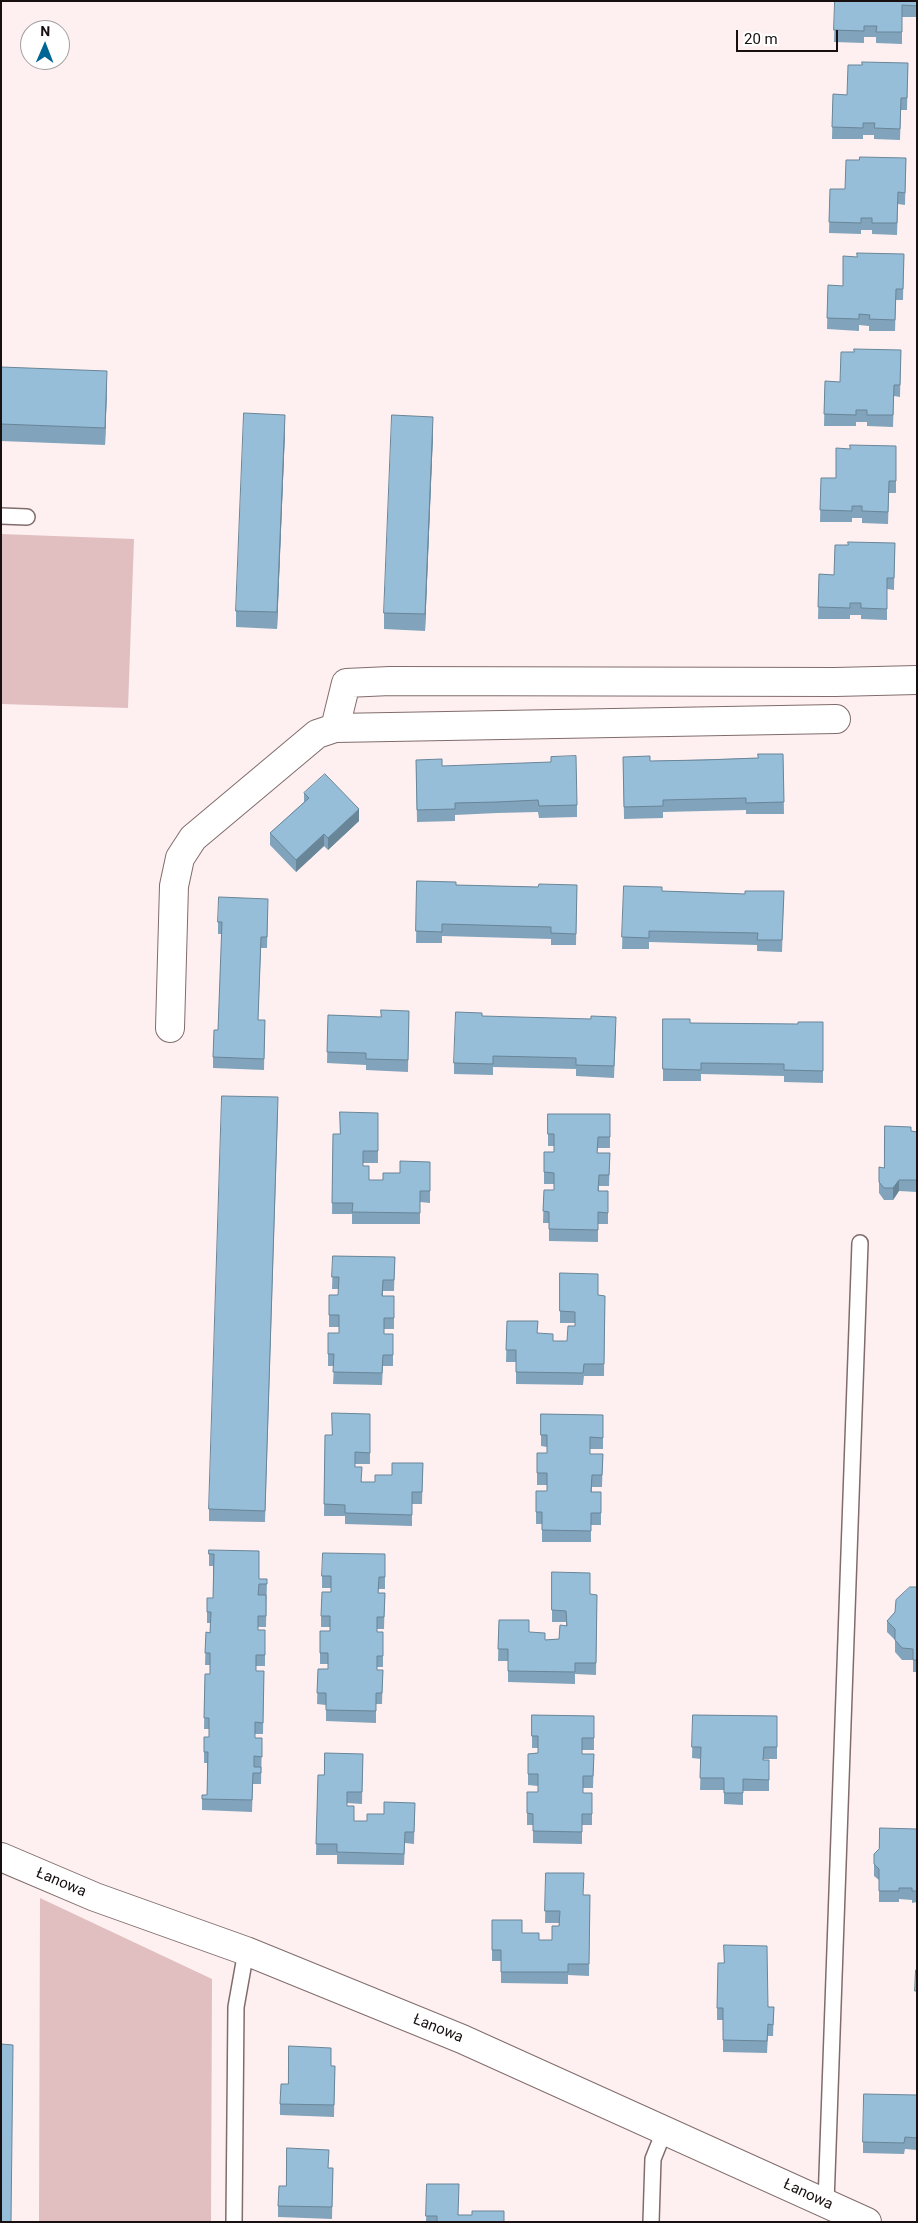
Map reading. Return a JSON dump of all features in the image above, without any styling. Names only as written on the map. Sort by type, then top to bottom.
[{"type":"street","points":[[334,728],[346,683],[390,681],[836,682],[917,680]]},
{"type":"street","points":[[170,1028],[174,886],[180,858],[193,838],[317,734],[334,728],[836,719]]},
{"type":"street","name":"Łanowa","points":[[1,1857],[95,1897],[246,1951],[462,2039],[867,2222]]},
{"type":"lane","points":[[1,516],[27,517]]},
{"type":"lane","points":[[826,2203],[860,1243]]},
{"type":"lane","points":[[234,2222],[236,2007],[246,1951]]},
{"type":"lane","points":[[652,2222],[652,2159],[664,2129]]},
{"type":"shaded area","points":[[1,534],[134,539],[128,708],[1,704]]},
{"type":"shaded area","points":[[40,1898],[212,1979],[211,2222],[39,2222]]},
{"type":"building","points":[[835,1],[917,1],[917,6],[902,5],[902,32],[876,32],[877,26],[864,26],[864,31],[834,30]]},
{"type":"building","points":[[862,62],[908,63],[907,98],[901,98],[900,129],[874,128],[875,123],[863,123],[863,128],[832,127],[833,94],[847,95],[848,65],[862,65]]},
{"type":"building","points":[[860,157],[906,158],[905,193],[898,192],[897,223],[872,223],[872,218],[861,218],[861,223],[829,222],[830,189],[845,189],[846,160],[859,160]]},
{"type":"building","points":[[857,253],[904,254],[903,289],[896,289],[895,320],[869,319],[870,315],[859,314],[859,319],[827,318],[828,285],[843,286],[843,256],[857,257]]},
{"type":"building","points":[[854,349],[901,350],[900,385],[894,385],[893,415],[867,415],[867,410],[856,410],[856,415],[824,414],[825,381],[840,382],[841,352],[854,352]]},
{"type":"building","points":[[1,367],[107,371],[105,428],[1,424]]},
{"type":"building","points":[[244,413],[285,415],[277,612],[236,611]]},
{"type":"building","points":[[392,415],[433,417],[425,614],[384,613]]},
{"type":"building","points":[[850,445],[896,446],[896,481],[889,481],[888,512],[862,511],[862,506],[852,506],[852,511],[820,510],[821,478],[836,478],[836,448],[850,449]]},
{"type":"building","points":[[848,542],[895,543],[894,578],[887,578],[887,609],[861,608],[861,603],[850,603],[850,608],[818,607],[819,574],[834,575],[835,545],[848,545]]},
{"type":"building","points":[[758,754],[783,754],[784,802],[746,803],[746,798],[663,800],[663,806],[624,807],[623,757],[650,756],[650,761],[703,760],[758,758]]},
{"type":"building","points":[[576,756],[577,805],[539,806],[538,800],[455,803],[455,809],[417,810],[416,760],[442,759],[442,766],[551,762],[551,757]]},
{"type":"building","points":[[325,774],[359,809],[328,838],[324,834],[296,860],[270,833],[309,798],[304,793]]},
{"type":"building","points":[[417,881],[456,882],[456,885],[538,887],[539,884],[577,885],[576,934],[551,933],[551,927],[442,924],[442,932],[416,931]]},
{"type":"building","points":[[624,886],[662,887],[662,891],[745,894],[745,891],[784,891],[782,940],[757,940],[758,933],[649,931],[649,938],[622,937]]},
{"type":"building","points":[[219,897],[268,899],[267,937],[261,937],[258,1020],[265,1020],[264,1059],[213,1057],[214,1030],[218,1030],[222,922],[218,922]]},
{"type":"building","points":[[381,1010],[409,1011],[408,1060],[366,1059],[366,1053],[327,1052],[328,1015],[381,1017]]},
{"type":"building","points":[[456,1012],[482,1013],[482,1016],[591,1019],[591,1016],[616,1017],[614,1066],[576,1065],[576,1058],[493,1056],[493,1064],[454,1063]]},
{"type":"building","points":[[663,1019],[690,1019],[690,1023],[798,1024],[798,1022],[823,1022],[823,1071],[784,1070],[784,1064],[701,1063],[701,1070],[663,1069]]},
{"type":"building","points":[[222,1096],[278,1097],[265,1511],[209,1509]]},
{"type":"building","points":[[340,1112],[378,1113],[378,1151],[363,1151],[363,1166],[369,1166],[369,1180],[383,1180],[383,1173],[400,1173],[400,1161],[430,1162],[430,1191],[420,1191],[420,1213],[352,1212],[353,1203],[332,1203],[333,1134],[340,1134]]},
{"type":"building","points":[[548,1114],[610,1114],[610,1137],[598,1137],[597,1153],[610,1153],[609,1175],[599,1175],[598,1191],[608,1191],[608,1213],[598,1212],[598,1230],[549,1229],[549,1212],[543,1211],[544,1190],[554,1190],[554,1173],[544,1172],[544,1152],[554,1152],[554,1134],[548,1134]]},
{"type":"building","points":[[885,1126],[911,1127],[911,1131],[917,1132],[917,1180],[899,1180],[893,1188],[884,1188],[879,1182],[879,1167],[884,1168]]},
{"type":"building","points":[[333,1256],[395,1257],[394,1280],[383,1280],[382,1296],[394,1296],[394,1318],[384,1318],[384,1334],[393,1334],[393,1355],[383,1355],[382,1373],[333,1372],[334,1354],[328,1354],[328,1333],[339,1333],[339,1315],[329,1315],[329,1295],[338,1295],[339,1277],[332,1277]]},
{"type":"building","points":[[560,1273],[598,1274],[598,1295],[605,1296],[604,1364],[584,1364],[583,1373],[516,1372],[516,1350],[506,1350],[507,1321],[538,1321],[537,1333],[553,1334],[553,1341],[567,1341],[568,1326],[575,1326],[575,1312],[560,1311]]},
{"type":"building","points":[[332,1413],[370,1414],[370,1453],[355,1452],[355,1467],[362,1467],[361,1482],[375,1482],[375,1475],[392,1475],[392,1463],[423,1463],[422,1492],[412,1492],[412,1515],[345,1513],[345,1505],[324,1504],[325,1435],[332,1435]]},
{"type":"building","points":[[541,1414],[603,1415],[603,1438],[590,1437],[590,1454],[603,1454],[602,1475],[592,1475],[591,1492],[601,1492],[601,1513],[591,1513],[591,1531],[542,1530],[542,1512],[536,1512],[536,1491],[547,1491],[547,1473],[537,1473],[537,1453],[547,1453],[547,1435],[541,1435]]},
{"type":"building","points":[[209,1550],[259,1551],[259,1579],[267,1579],[267,1584],[259,1584],[258,1595],[266,1595],[266,1616],[258,1616],[258,1630],[265,1630],[265,1655],[256,1655],[256,1671],[264,1671],[263,1723],[255,1722],[255,1738],[262,1738],[262,1757],[254,1756],[254,1767],[261,1767],[261,1773],[253,1773],[252,1800],[202,1799],[202,1795],[207,1795],[208,1752],[204,1752],[204,1737],[209,1737],[209,1718],[204,1718],[205,1674],[210,1674],[210,1653],[205,1653],[206,1632],[210,1633],[211,1612],[207,1612],[207,1598],[213,1598],[214,1554],[209,1554]]},
{"type":"building","points":[[323,1553],[385,1554],[385,1577],[379,1577],[378,1593],[385,1593],[384,1617],[377,1617],[377,1632],[383,1632],[383,1656],[377,1656],[377,1670],[383,1670],[382,1693],[376,1693],[376,1711],[326,1710],[326,1693],[317,1693],[318,1669],[328,1669],[328,1653],[320,1653],[320,1631],[330,1631],[330,1616],[321,1616],[322,1592],[331,1592],[331,1576],[322,1576]]},
{"type":"building","points":[[552,1572],[590,1573],[590,1594],[597,1595],[596,1663],[575,1663],[575,1672],[508,1671],[508,1649],[498,1649],[499,1620],[529,1620],[529,1632],[545,1633],[545,1640],[559,1639],[560,1625],[567,1626],[566,1611],[552,1610]]},
{"type":"building","points":[[910,1587],[917,1587],[917,1660],[913,1660],[913,1649],[902,1648],[895,1640],[895,1629],[887,1621],[895,1612],[896,1600]]},
{"type":"building","points":[[532,1715],[594,1716],[594,1738],[582,1738],[582,1754],[594,1754],[593,1776],[583,1776],[583,1793],[592,1793],[592,1814],[582,1814],[582,1832],[533,1831],[533,1814],[527,1813],[527,1792],[538,1792],[538,1774],[528,1774],[528,1754],[538,1753],[538,1736],[532,1736]]},
{"type":"building","points":[[693,1715],[777,1716],[777,1747],[764,1747],[763,1760],[769,1760],[769,1780],[743,1779],[743,1793],[724,1793],[724,1778],[700,1778],[701,1747],[692,1747]]},
{"type":"building","points":[[325,1753],[363,1754],[362,1792],[347,1792],[347,1806],[354,1806],[354,1821],[367,1821],[367,1814],[384,1814],[384,1802],[415,1803],[414,1832],[405,1832],[404,1854],[337,1852],[337,1844],[316,1844],[318,1775],[324,1775]]},
{"type":"building","points":[[880,1828],[917,1829],[917,1891],[912,1891],[912,1888],[899,1888],[899,1891],[879,1891],[879,1869],[874,1864],[874,1854],[879,1849]]},
{"type":"building","points":[[546,1873],[584,1873],[583,1895],[590,1895],[589,1964],[568,1964],[568,1972],[501,1972],[501,1950],[492,1950],[492,1920],[522,1920],[522,1933],[539,1933],[539,1940],[552,1940],[552,1926],[559,1926],[560,1911],[545,1911]]},
{"type":"building","points":[[724,1945],[767,1946],[768,2007],[774,2007],[773,2025],[768,2024],[767,2041],[723,2040],[723,2008],[717,2008],[718,1963],[724,1963]]},
{"type":"building","points":[[916,1970],[917,1991],[915,1991]]},
{"type":"building","points":[[1,2044],[13,2045],[11,2222],[1,2222]]},
{"type":"building","points":[[289,2046],[331,2048],[331,2066],[335,2066],[334,2105],[280,2104],[281,2084],[288,2084]]},
{"type":"building","points":[[864,2094],[917,2095],[917,2138],[905,2137],[904,2143],[863,2142]]},
{"type":"building","points":[[287,2148],[329,2150],[328,2168],[333,2168],[332,2207],[278,2206],[279,2186],[286,2186]]},
{"type":"building","points":[[427,2184],[459,2184],[458,2215],[472,2215],[472,2211],[504,2211],[504,2222],[437,2222],[437,2216],[426,2216]]}]
